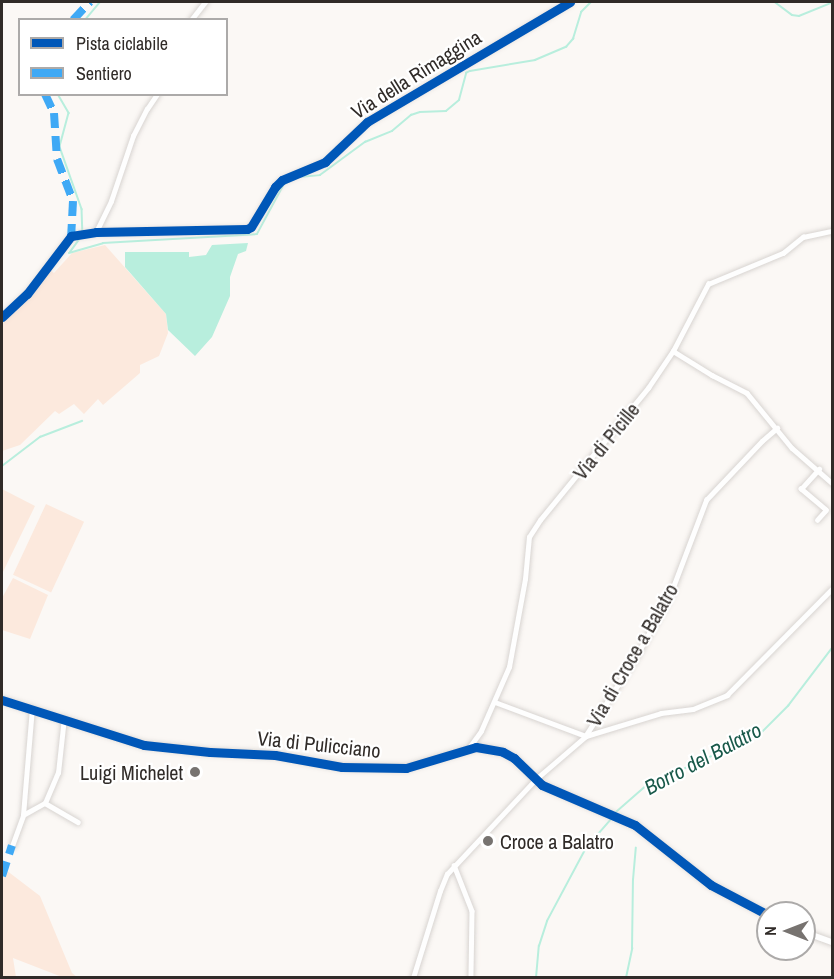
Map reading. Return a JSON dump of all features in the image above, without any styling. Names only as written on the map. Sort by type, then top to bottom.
[{"type":"street","points":[[192,18],[205,2]]},
{"type":"street","name":"Via della Rimaggina","points":[[96,232],[247,229],[255,222],[275,187],[282,180],[325,162],[367,122],[570,2]]},
{"type":"street","points":[[2,317],[27,294],[71,236],[96,232],[111,201],[133,136],[157,96]]},
{"type":"street","name":"Via di Picille","points":[[468,748],[481,731],[495,702],[514,646],[529,537],[620,425],[673,351],[708,284],[783,253],[803,237],[832,231]]},
{"type":"street","points":[[673,351],[747,393],[792,448],[819,469],[832,483]]},
{"type":"street","name":"Via di Croce a Balatro","points":[[585,736],[638,653],[670,595],[706,500],[777,428]]},
{"type":"street","points":[[817,520],[826,510],[801,489],[819,469]]},
{"type":"street","points":[[413,978],[440,891],[454,865],[536,779],[585,736],[632,720],[693,709],[727,695],[832,589]]},
{"type":"street","name":"Via di Pulicciano","points":[[2,700],[144,745],[210,752],[275,755],[355,768],[406,768],[468,748],[481,747],[510,756],[544,786],[635,825],[711,885],[756,909]]},
{"type":"street","points":[[495,702],[585,736]]},
{"type":"street","points":[[12,846],[23,815],[32,708]]},
{"type":"street","points":[[23,815],[45,803],[58,773],[64,718]]},
{"type":"street","name":"Via di Picille","points":[[481,731],[481,747]]},
{"type":"street","points":[[45,803],[78,822]]},
{"type":"street","points":[[454,865],[472,910],[471,978]]},
{"type":"street","points":[[816,936],[832,942]]},
{"type":"shaded area","points":[[248,243],[246,251],[238,254],[230,277],[230,296],[212,337],[195,356],[168,330],[166,314],[125,267],[125,252],[189,252],[189,257],[206,255],[212,245]]},
{"type":"shaded area","points":[[105,245],[166,314],[168,333],[159,356],[140,365],[140,373],[103,405],[98,399],[84,414],[74,404],[59,414],[55,411],[20,445],[2,451],[2,321],[23,303],[49,269],[54,273],[72,253]]},
{"type":"shaded area","points":[[2,489],[35,506],[2,574]]},
{"type":"shaded area","points":[[46,504],[84,522],[51,592],[13,575]]},
{"type":"shaded area","points":[[13,578],[48,595],[30,639],[2,630],[2,598]]},
{"type":"shaded area","points":[[2,867],[40,896],[72,973],[77,977],[62,977],[13,958],[16,977],[2,977]]},
{"type":"waterway","points":[[87,18],[100,2]]},
{"type":"waterway","points":[[69,253],[103,243],[257,234],[284,184],[299,177],[320,175],[365,142],[392,131],[411,115],[420,112],[446,111],[459,100],[466,73],[470,71],[535,60],[566,47],[573,39],[581,12],[591,2]]},
{"type":"waterway","points":[[775,2],[792,15],[799,16],[832,3]]},
{"type":"waterway","points":[[59,96],[69,113],[60,147],[82,209],[83,232]]},
{"type":"waterway","points":[[70,252],[81,237]]},
{"type":"waterway","points":[[2,466],[40,437],[82,421]]},
{"type":"waterway","name":"Borro del Balatro","points":[[616,812],[646,786],[760,734],[788,706],[832,648]]},
{"type":"waterway","name":"Borro del Balatro","points":[[536,978],[539,946],[547,921],[586,848],[611,819]]},
{"type":"waterway","points":[[626,978],[632,949],[636,848]]},
{"type":"marked path","points":[[75,18],[90,2]]},
{"type":"marked path","points":[[46,96],[54,113],[57,159],[73,201],[71,236]]},
{"type":"marked path","points":[[2,876],[12,846]]},
{"type":"cycle path","points":[[2,317],[27,294],[71,236],[96,232],[247,229],[251,227],[275,187],[282,180],[325,162],[367,122],[570,2]]},
{"type":"cycle path","points":[[2,700],[144,745],[210,752],[275,755],[342,767],[406,768],[476,747],[503,752],[514,758],[542,785],[635,825],[711,885],[756,909]]},
{"type":"place","name":"Luigi Michelet","points":[[195,772]]},
{"type":"place","name":"Croce a Balatro","points":[[488,841]]}]
